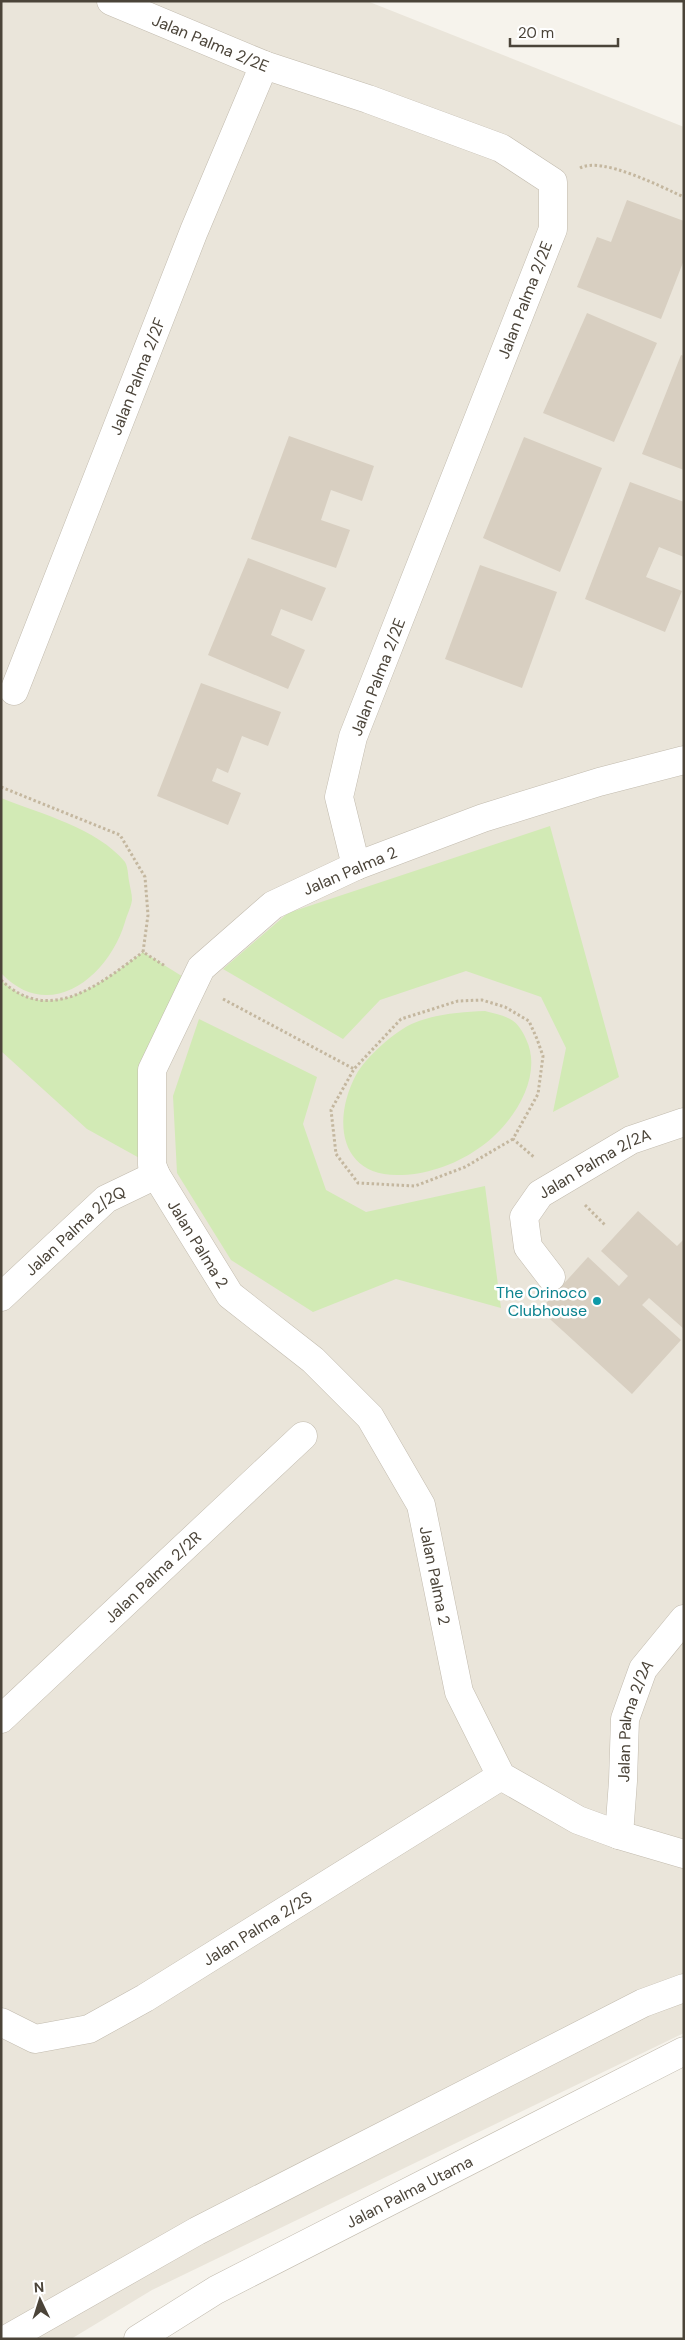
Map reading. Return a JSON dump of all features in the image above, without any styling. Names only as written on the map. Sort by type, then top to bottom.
[{"type":"street","name":"Jalan Palma 2/2E","points":[[111,1],[264,65],[368,99],[501,148],[553,182],[553,229],[353,737],[339,797],[356,866]]},
{"type":"street","name":"Jalan Palma 2/2F","points":[[14,691],[194,231],[264,65]]},
{"type":"street","name":"Jalan Palma 2","points":[[501,1776],[459,1692],[421,1505],[370,1417],[320,1366],[230,1295],[156,1175],[152,1165],[152,1070],[201,968],[273,905],[356,866],[501,813],[599,782],[684,760]]},
{"type":"street","name":"Jalan Palma 2/2A","points":[[551,1277],[528,1247],[524,1217],[540,1194],[631,1140],[684,1122]]},
{"type":"street","name":"Jalan Palma 2/2Q","points":[[1,1296],[106,1199],[156,1175]]},
{"type":"street","name":"Jalan Palma 2/2R","points":[[1,1719],[303,1436]]},
{"type":"street","name":"Jalan Palma 2/2A","points":[[619,1835],[624,1781],[624,1719],[643,1669],[684,1619]]},
{"type":"street","points":[[501,1776],[578,1820],[619,1835],[684,1854]]},
{"type":"street","name":"Jalan Palma 2/2S","points":[[1,2022],[35,2039],[89,2029],[145,1998],[501,1776]]},
{"type":"street","points":[[7,2339],[197,2231],[643,2003],[684,1988]]},
{"type":"street","name":"Jalan Palma Utama","points":[[138,2339],[225,2285],[684,2051]]},
{"type":"path","points":[[553,182],[587,164],[617,170],[684,196]]},
{"type":"path","points":[[1,787],[120,835],[145,877],[148,915],[143,952],[97,986],[71,998],[37,1001],[13,991],[1,980]]},
{"type":"path","points":[[143,952],[193,983],[354,1069]]},
{"type":"path","points":[[482,1000],[505,1007],[529,1021],[543,1056],[542,1076],[538,1094],[513,1139],[465,1168],[415,1186],[358,1183],[336,1154],[331,1110],[354,1069],[401,1019],[458,1001],[482,1000]]},
{"type":"path","points":[[513,1139],[563,1182],[606,1226]]},
{"type":"shaded area","points":[[1,1],[367,1],[684,127],[684,2033],[152,2290],[71,2339],[1,2339]]},
{"type":"green space","points":[[1,798],[68,823],[84,831],[113,850],[127,866],[132,900],[117,942],[106,960],[92,976],[75,987],[58,994],[39,995],[20,988],[1,973]]},
{"type":"green space","points":[[550,826],[619,1077],[553,1112],[566,1048],[541,997],[466,971],[380,1000],[343,1039],[223,969],[288,913]]},
{"type":"green space","points":[[143,952],[193,983],[152,1070],[152,1165],[87,1129],[1,1051],[1,980],[19,994],[38,1000],[56,1000],[75,995],[93,987]]},
{"type":"green space","points":[[485,1011],[504,1016],[515,1023],[525,1036],[531,1053],[528,1083],[522,1098],[514,1112],[494,1137],[464,1158],[434,1170],[413,1174],[381,1173],[365,1167],[353,1157],[346,1143],[343,1127],[344,1110],[356,1075],[366,1061],[390,1038],[414,1023],[440,1016]]},
{"type":"green space","points":[[199,1019],[317,1077],[303,1124],[326,1190],[366,1212],[485,1186],[501,1308],[396,1279],[313,1312],[231,1260],[177,1173],[173,1096]]},
{"type":"building","points":[[627,200],[684,221],[684,260],[661,319],[577,287],[597,237],[611,242]]},
{"type":"building","points":[[587,313],[657,343],[614,442],[543,413]]},
{"type":"building","points":[[681,355],[684,356],[684,470],[642,454]]},
{"type":"building","points":[[289,436],[374,466],[362,501],[331,490],[321,520],[350,530],[336,568],[251,539]]},
{"type":"building","points":[[524,437],[602,468],[560,572],[483,538]]},
{"type":"building","points":[[630,482],[684,502],[684,557],[659,547],[646,577],[682,591],[665,632],[585,599]]},
{"type":"building","points":[[248,558],[326,588],[312,621],[281,609],[271,635],[305,650],[288,689],[208,655]]},
{"type":"building","points":[[480,565],[557,592],[522,688],[445,659]]},
{"type":"building","points":[[201,683],[281,712],[268,746],[242,736],[228,773],[217,768],[212,781],[241,793],[228,825],[157,796]]},
{"type":"building","name":"The Orinoco Clubhouse","points":[[638,1211],[677,1246],[684,1239],[684,1329],[649,1298],[642,1305],[681,1340],[632,1394],[540,1310],[588,1257],[619,1286],[628,1276],[601,1251]]},
{"type":"place","name":"The Orinoco Clubhouse","points":[[597,1301]]}]
